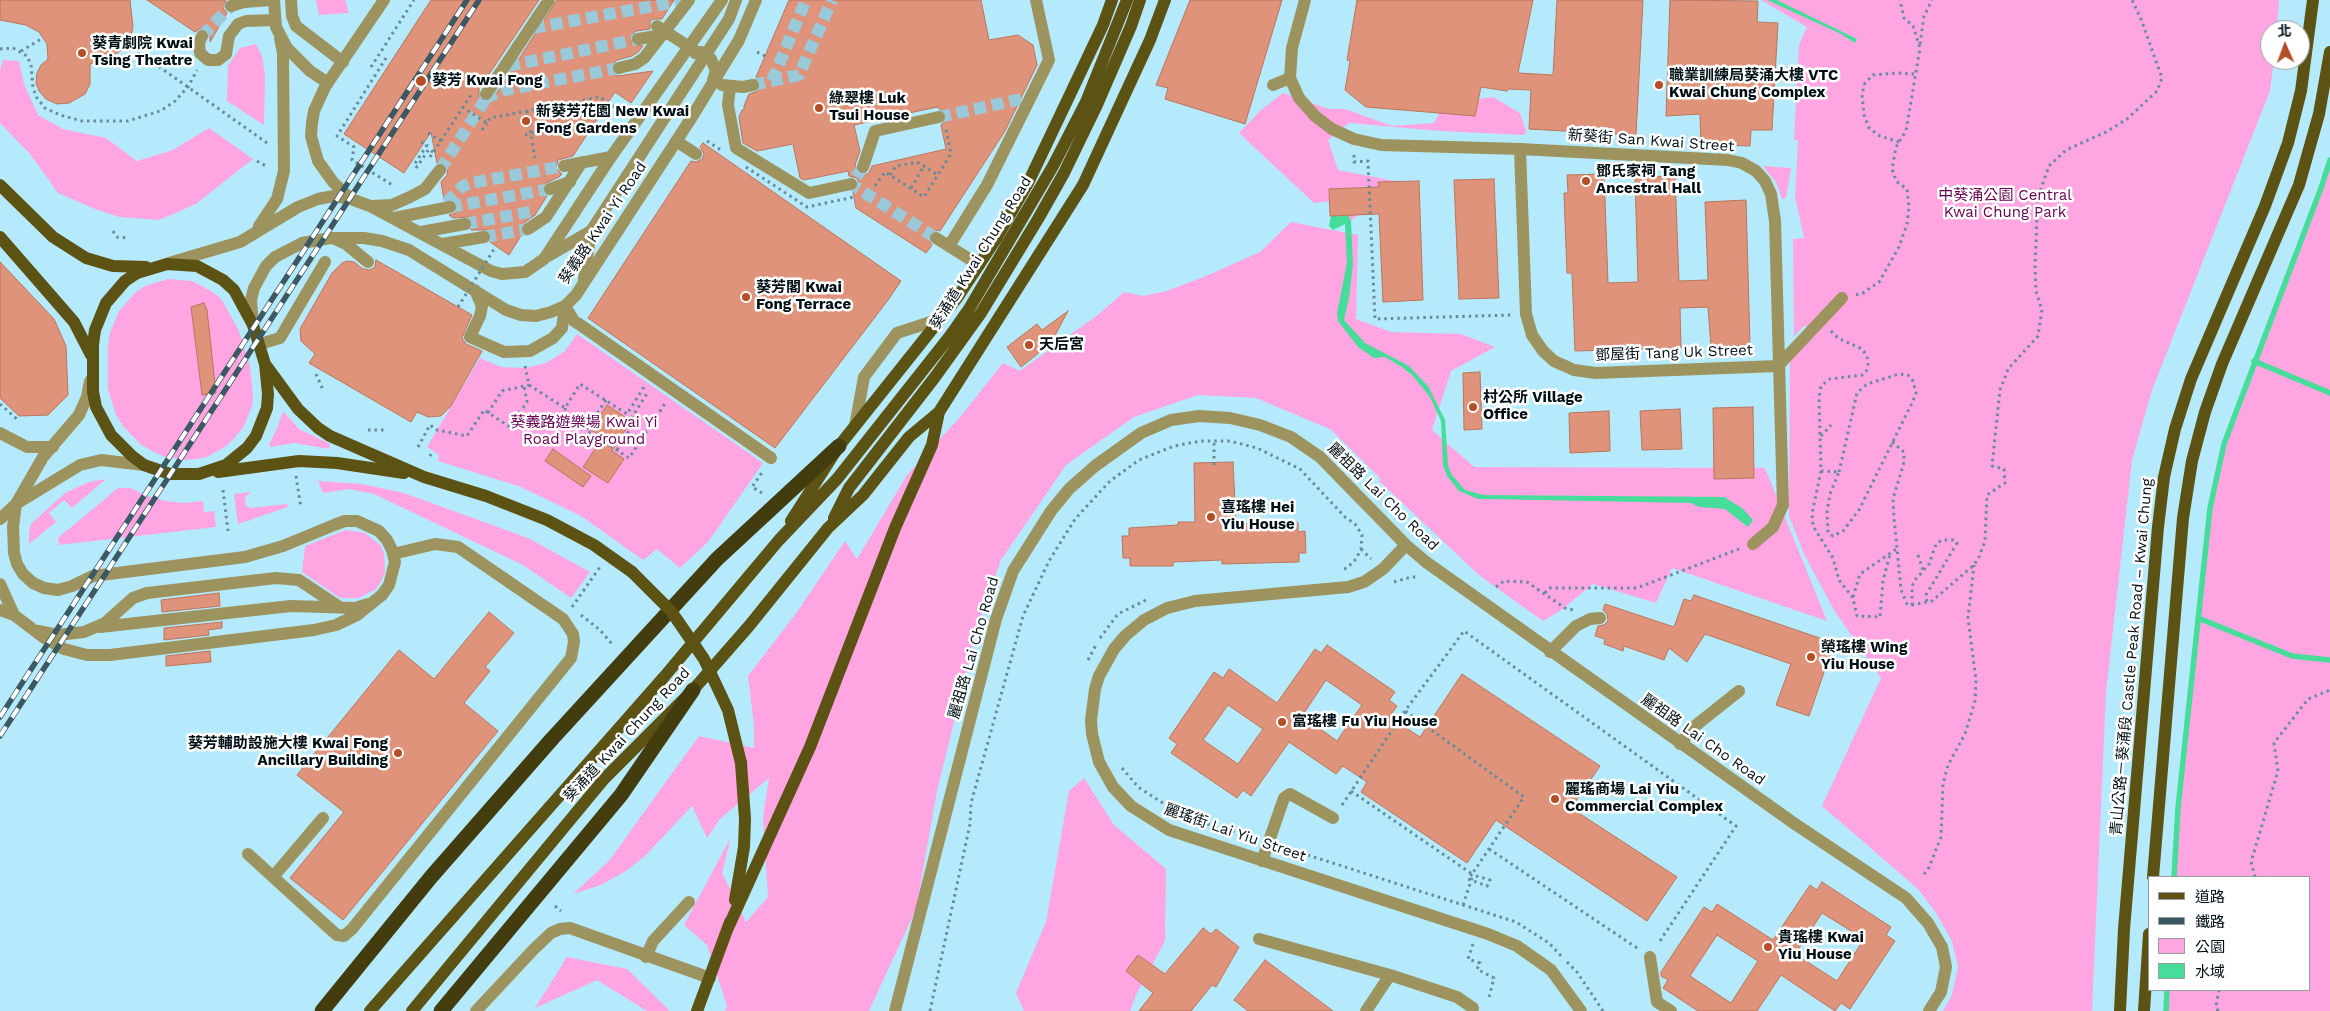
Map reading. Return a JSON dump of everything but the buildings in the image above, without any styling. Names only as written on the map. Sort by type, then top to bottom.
[{"type":"highway","points":[[322,1011],[431,877],[551,740],[717,559],[839,446]]},
{"type":"highway","points":[[441,1011],[621,795],[693,690]]},
{"type":"main road","name":"葵涌道 Kwai Chung Road","points":[[779,540],[839,446],[940,319],[979,265],[1028,183],[1103,25],[1112,0]]},
{"type":"main road","name":"葵涌道 Kwai Chung Road","points":[[828,528],[849,488],[965,336],[1086,102],[1127,0]]},
{"type":"main road","name":"葵涌道 Kwai Chung Road","points":[[370,1011],[664,677],[779,540],[837,480],[924,371],[1005,260],[1064,173],[1132,26],[1140,0]]},
{"type":"main road","name":"葵涌道 Kwai Chung Road","points":[[412,1011],[604,780],[693,690],[749,626],[828,528],[863,495],[909,437],[939,412],[1083,184],[1150,40],[1165,0]]},
{"type":"main road","name":"青山公路－葵涌段 Castle Peak Road – Kwai Chung","points":[[2120,1011],[2124,929],[2158,527],[2164,477],[2175,429],[2191,379],[2273,188],[2288,143],[2301,91],[2313,0]]},
{"type":"main road","points":[[2153,876],[2183,518],[2192,461],[2219,371],[2301,176],[2319,114],[2330,52]]},
{"type":"main road","points":[[0,185],[53,237],[86,258],[113,266],[151,267],[166,264],[196,266],[223,280],[234,290],[253,325],[260,344],[265,364],[268,394],[267,408],[256,436],[248,448],[226,465],[199,474]]},
{"type":"main road","points":[[0,238],[74,322],[93,360]]},
{"type":"main road","points":[[151,267],[125,281],[106,303],[95,330],[91,376],[96,407],[106,428],[121,447],[144,465],[170,474],[199,474],[299,461],[338,464],[424,476]]},
{"type":"main road","points":[[265,364],[298,408],[318,428],[343,442],[424,476],[494,498],[547,520],[594,545],[632,572],[671,611],[704,659],[728,710],[741,763],[744,801],[744,847],[735,903],[697,1011]]},
{"type":"main road","points":[[727,930],[810,747],[895,528],[932,445],[939,412]]},
{"type":"main road","points":[[2144,1011],[2148,949]]},
{"type":"street","points":[[231,6],[244,2],[273,0],[275,20],[280,38],[283,72],[284,171],[282,185],[271,212],[252,234],[240,242]]},
{"type":"street","points":[[291,0],[292,16],[296,26],[343,62]]},
{"type":"street","points":[[351,198],[325,172],[314,149],[311,136],[314,111],[328,84],[384,0]]},
{"type":"street","points":[[486,94],[549,0]]},
{"type":"street","points":[[619,68],[635,64],[644,58],[660,30],[689,0]]},
{"type":"street","name":"葵義路 Kwai Yi Road","points":[[166,264],[240,242],[285,214],[311,202],[334,196],[351,198],[370,206],[491,271],[502,274],[525,272],[544,259],[610,157],[722,0]]},
{"type":"street","points":[[583,284],[591,231],[703,56],[729,19],[736,0]]},
{"type":"street","name":"葵義路 Kwai Yi Road","points":[[253,325],[251,313],[252,294],[259,276],[266,266],[275,257],[302,243],[331,238],[364,238],[396,245],[422,256],[506,310],[520,315],[536,316],[564,306],[576,295],[676,142],[739,40],[756,0]]},
{"type":"street","points":[[949,246],[987,185],[1026,98],[1046,68],[1049,60],[1036,0]]},
{"type":"street","points":[[1273,85],[1290,78],[1292,48],[1305,0]]},
{"type":"street","points":[[202,36],[198,48],[204,57],[213,60],[222,58],[228,50],[229,36],[238,24],[246,21],[275,20]]},
{"type":"street","points":[[638,40],[660,30]]},
{"type":"street","points":[[660,30],[703,56]]},
{"type":"street","points":[[280,38],[293,55],[328,84]]},
{"type":"street","points":[[678,61],[688,53],[700,52],[711,59],[716,71],[712,83],[743,87],[752,85]]},
{"type":"street","name":"新葵街 San Kwai Street","points":[[1290,78],[1299,98],[1315,116],[1332,129],[1354,139],[1381,145],[1520,149],[1728,160],[1742,163],[1756,171],[1765,181],[1771,194],[1775,221],[1783,505],[1773,527],[1753,544]]},
{"type":"street","points":[[730,86],[728,105],[736,148],[809,194],[851,194]]},
{"type":"street","points":[[864,167],[875,131],[942,121]]},
{"type":"street","points":[[676,142],[696,154]]},
{"type":"street","name":"鄧屋街 Tang Uk Street","points":[[1520,149],[1526,314],[1532,334],[1543,351],[1554,362],[1574,370],[1596,373],[1778,366]]},
{"type":"street","points":[[564,166],[610,157]]},
{"type":"street","points":[[528,229],[546,217],[582,162]]},
{"type":"street","points":[[370,206],[392,205],[410,197],[425,189],[440,170]]},
{"type":"street","points":[[550,189],[570,182]]},
{"type":"street","points":[[394,218],[434,210],[448,205]]},
{"type":"street","points":[[536,211],[555,205]]},
{"type":"street","points":[[421,232],[465,224]]},
{"type":"street","points":[[544,259],[591,231]]},
{"type":"street","points":[[442,244],[484,237]]},
{"type":"street","points":[[331,238],[346,244],[368,262]]},
{"type":"street","points":[[936,238],[979,265]]},
{"type":"street","points":[[260,344],[280,338],[325,262]]},
{"type":"street","points":[[475,290],[482,306],[480,316],[470,337],[504,352],[530,350],[553,338],[562,328],[564,306]]},
{"type":"street","points":[[1778,366],[1842,298]]},
{"type":"street","points":[[564,306],[574,321],[769,462]]},
{"type":"street","points":[[855,426],[864,377],[897,333],[940,319]]},
{"type":"street","points":[[0,610],[14,615],[64,649],[87,655],[110,655],[304,633],[346,620],[382,595],[389,585],[393,574],[393,554],[387,540],[379,531],[357,521],[345,522],[283,546],[245,557],[102,574],[58,590],[44,588],[23,574],[17,564],[13,540],[16,504],[43,457],[79,415],[87,397],[91,376]]},
{"type":"street","name":"麗祖路 Lai Cho Road","points":[[895,1011],[996,619],[1012,571],[1047,517],[1069,489],[1108,456],[1141,434],[1171,420],[1199,416],[1230,418],[1260,425],[1291,437],[1320,457],[1426,562],[1680,744],[1906,898],[1928,923],[1942,947],[1946,967],[1941,992],[1929,1011]]},
{"type":"street","points":[[0,433],[28,447],[53,447]]},
{"type":"street","points":[[0,519],[16,504],[71,470],[90,462],[106,461],[144,465]]},
{"type":"street","points":[[248,854],[329,928],[337,934],[344,936],[352,929],[571,658],[574,642],[573,634],[563,619],[458,547],[435,544],[393,554]]},
{"type":"street","name":"麗瑤街 Lai Yiu Street","points":[[1406,544],[1383,569],[1364,582],[1348,587],[1195,601],[1167,608],[1144,620],[1125,636],[1114,649],[1099,676],[1092,703],[1092,734],[1099,762],[1112,787],[1121,796],[1143,815],[1169,830],[1510,942],[1529,953],[1550,970],[1581,1011]]},
{"type":"street","points":[[97,627],[133,598],[147,593],[276,578],[299,580],[338,606]]},
{"type":"street","points":[[0,584],[14,615]]},
{"type":"street","points":[[34,630],[58,635],[84,632],[97,627],[291,606],[355,608],[372,602]]},
{"type":"street","points":[[1550,652],[1576,626],[1590,619],[1600,618]]},
{"type":"street","points":[[1680,744],[1695,726],[1739,691]]},
{"type":"street","points":[[1262,861],[1284,798],[1290,794],[1333,818]]},
{"type":"street","points":[[273,877],[323,818]]},
{"type":"street","points":[[646,956],[652,941],[689,902]]},
{"type":"street","points":[[476,1011],[534,949],[551,934],[560,929],[570,928],[710,978]]},
{"type":"street","points":[[1259,939],[1390,975],[1457,997],[1473,1008]]},
{"type":"street","points":[[1650,957],[1657,1002],[1671,1011]]},
{"type":"street","points":[[1366,1011],[1390,975]]},
{"type":"path","points":[[371,66],[414,0]]},
{"type":"path","points":[[1900,0],[1904,18],[1913,26],[1920,48]]},
{"type":"path","points":[[1842,298],[1863,293],[1879,282],[1899,247],[1907,224],[1909,208],[1907,189],[1896,181],[1892,168],[1896,147],[1906,131],[1924,16],[1932,0]]},
{"type":"path","points":[[1892,442],[1904,452],[1904,462],[1893,499],[1901,590],[1907,604],[1932,602],[1974,565],[1983,549],[1987,495],[2005,483],[2004,469],[1992,466],[2000,390],[2008,369],[2038,336],[2042,310],[2036,291],[2036,216],[2039,194],[2049,166],[2066,150],[2106,132],[2126,119],[2157,91],[2162,78],[2155,54],[2132,0]]},
{"type":"path","points":[[21,51],[43,38]]},
{"type":"path","points":[[126,44],[268,143]]},
{"type":"path","points":[[0,49],[13,48],[27,56],[31,65],[33,88],[45,108],[60,115],[82,121],[108,123],[144,118],[174,102],[188,87],[204,57]]},
{"type":"path","points":[[757,52],[765,56]]},
{"type":"path","points":[[386,58],[337,136],[354,147],[352,160],[392,186],[400,185]]},
{"type":"path","points":[[1899,142],[1880,136],[1869,128],[1864,115],[1862,94],[1865,83],[1873,75],[1914,74]]},
{"type":"path","points":[[423,167],[472,92]]},
{"type":"path","points":[[482,130],[490,118],[600,98],[616,108]]},
{"type":"path","points":[[462,107],[487,123]]},
{"type":"path","points":[[528,111],[535,158]]},
{"type":"path","points":[[876,186],[885,172],[924,197],[951,154],[942,121]]},
{"type":"path","points":[[525,134],[540,131]]},
{"type":"path","points":[[249,137],[251,132]]},
{"type":"path","points":[[428,133],[444,144]]},
{"type":"path","points":[[1354,139],[1354,162],[1368,161],[1375,319],[1513,315]]},
{"type":"path","points":[[421,142],[427,145],[414,165],[417,167],[429,149],[433,152]]},
{"type":"path","points":[[345,147],[351,144]]},
{"type":"path","points":[[257,161],[268,167]]},
{"type":"path","points":[[890,176],[896,166],[917,162],[938,175]]},
{"type":"path","points":[[911,188],[924,166]]},
{"type":"path","points":[[746,167],[806,207],[851,194]]},
{"type":"path","points":[[113,231],[117,237],[128,238]]},
{"type":"path","points":[[458,307],[496,246]]},
{"type":"path","points":[[1830,329],[1838,338],[1862,349],[1867,356],[1868,365],[1866,372],[1862,375],[1830,378],[1821,386],[1819,398],[1821,471],[1812,514],[1813,526],[1833,558],[1840,580],[1853,598],[1857,616],[1880,617],[1883,581],[1890,554]]},
{"type":"path","points":[[524,363],[529,385],[564,408],[567,418],[629,458],[669,398]]},
{"type":"path","points":[[316,374],[323,390]]},
{"type":"path","points":[[1899,374],[1908,374],[1913,381],[1916,393],[1859,510],[1844,531],[1833,536],[1828,533],[1827,512],[1830,494],[1839,472],[1857,393],[1867,384],[1899,374]]},
{"type":"path","points":[[564,408],[580,384],[627,414],[647,383]]},
{"type":"path","points":[[488,412],[502,391],[529,385]]},
{"type":"path","points":[[418,447],[430,426],[438,430],[467,436],[484,410],[510,427],[527,402],[524,386]]},
{"type":"path","points":[[616,450],[632,423],[636,420],[632,417],[652,386]]},
{"type":"path","points":[[586,430],[604,406],[606,400]]},
{"type":"path","points":[[0,404],[18,420]]},
{"type":"path","points":[[1820,436],[1831,426]]},
{"type":"path","points":[[368,430],[385,430]]},
{"type":"path","points":[[930,1011],[970,824],[971,803],[1023,616],[1049,560],[1075,519],[1110,481],[1139,460],[1174,446],[1201,441],[1230,441],[1257,448],[1300,469],[1345,517],[1355,524],[1362,535],[1361,549],[1356,559],[1347,568],[1333,572]]},
{"type":"path","points":[[1214,441],[1214,465]]},
{"type":"path","points":[[762,493],[752,487],[769,462]]},
{"type":"path","points":[[1821,471],[1839,472]]},
{"type":"path","points":[[296,476],[301,508]]},
{"type":"path","points":[[223,490],[228,531]]},
{"type":"path","points":[[1912,605],[1912,586],[1929,564],[1939,541],[1953,540],[1957,543],[1926,595],[1927,602]]},
{"type":"path","points":[[1545,593],[1548,588],[1636,588],[1753,544]]},
{"type":"path","points":[[1853,598],[1860,574],[1898,548]]},
{"type":"path","points":[[1918,555],[1923,570]]},
{"type":"path","points":[[1924,874],[1928,870],[1941,837],[1943,784],[1948,765],[1965,734],[1975,701],[1976,680],[1968,618],[1974,565]]},
{"type":"path","points":[[601,566],[571,608],[600,630],[613,645]]},
{"type":"path","points":[[1391,583],[1411,576],[1424,578]]},
{"type":"path","points":[[1496,587],[1504,581],[1527,582],[1565,608],[1600,618]]},
{"type":"path","points":[[1086,665],[1089,656],[1118,614],[1136,603],[1151,598]]},
{"type":"path","points":[[1333,818],[1405,711],[1464,631],[1736,826],[1650,957],[1489,849]]},
{"type":"path","points":[[2255,876],[2251,862],[2278,770],[2274,743],[2308,699],[2330,690]]},
{"type":"path","points":[[1351,791],[1472,874],[1490,880],[1487,886],[1468,879],[1472,874],[1524,797],[1405,711]]},
{"type":"path","points":[[1121,767],[1138,787],[1172,809],[1192,819],[1516,922],[1549,943],[1577,972],[1603,1011]]},
{"type":"path","points":[[1463,904],[1472,874]]},
{"type":"path","points":[[555,906],[561,911]]},
{"type":"path","points":[[1464,940],[1479,945]]},
{"type":"path","points":[[1473,943],[1468,959],[1480,964],[1478,969],[1494,978],[1490,991]]},
{"type":"path","points":[[2218,1011],[2216,1006],[2219,991]]},
{"type":"green space","points":[[316,0],[345,0],[349,13],[319,15]]},
{"type":"green space","name":"中葵涌公園 Central Kwai Chung Park","points":[[1761,0],[2279,0],[2278,20],[2260,20],[2260,70],[2273,70],[2270,91],[2152,390],[2132,460],[2106,692],[2092,1011],[1943,1011],[1952,995],[1958,967],[1952,941],[1936,913],[1918,889],[1822,806],[1881,678],[1834,610],[1804,554],[1789,516],[1790,360],[1815,335],[1805,325],[1794,336],[1793,239],[1804,238],[1795,197],[1798,141],[1794,140],[1799,45],[1807,27]]},
{"type":"green space","points":[[256,44],[262,56],[265,76],[264,125],[227,101],[228,66],[240,48]]},
{"type":"green space","points":[[3,60],[19,61],[24,84],[38,115],[63,129],[106,138],[137,161],[173,150],[209,128],[253,159],[196,204],[159,220],[119,217],[95,209],[58,193],[30,154],[0,123],[0,70]]},
{"type":"green space","points":[[1283,93],[1329,109],[1345,109],[1392,126],[1434,123],[1444,104],[1493,97],[1520,113],[1526,131],[1524,135],[1440,131],[1349,123],[1328,140],[1338,170],[1395,181],[1351,221],[1341,200],[1314,203],[1239,133],[1260,111]]},
{"type":"green space","points":[[2330,160],[2330,1011],[2166,1011],[2167,991],[2310,991],[2310,876],[2174,876],[2178,808],[2210,508],[2224,444]]},
{"type":"green space","points":[[1763,166],[1791,168],[1786,198],[1782,199],[1776,182]]},
{"type":"green space","points":[[1291,222],[1358,235],[1356,319],[1391,332],[1461,334],[1495,347],[1451,371],[1432,430],[1474,467],[1765,468],[1827,621],[1672,568],[1656,603],[1593,584],[1560,611],[1543,621],[1480,576],[1379,481],[1380,478],[1330,429],[1256,398],[1198,395],[1134,417],[1066,465],[1001,560],[978,624],[937,791],[916,909],[869,1011],[725,1011],[727,1006],[707,945],[684,925],[731,837],[722,873],[746,922],[768,897],[763,817],[769,778],[720,819],[707,838],[692,806],[645,856],[626,871],[601,885],[573,894],[609,861],[699,736],[754,748],[754,725],[748,676],[797,612],[845,541],[857,559],[907,475],[961,416],[1003,363],[1020,371],[1099,314],[1124,292],[1143,296],[1167,291],[1206,276],[1260,252]]},
{"type":"green space","points":[[168,279],[192,281],[213,292],[222,300],[239,331],[250,366],[253,394],[252,406],[243,428],[228,445],[207,457],[185,460],[162,456],[141,445],[123,426],[116,415],[108,389],[108,346],[110,333],[119,311],[135,293],[145,286]]},
{"type":"green space","name":"葵義路遊樂場 Kwai Yi Road Playground","points":[[577,334],[763,463],[708,542],[680,568],[657,549],[643,560],[581,516],[521,487],[438,461],[439,455],[427,447],[480,358],[501,367],[526,368],[546,363],[565,351]]},
{"type":"green space","points":[[283,411],[299,429],[330,444],[329,449],[295,443],[270,447],[269,445]]},
{"type":"green space","points":[[106,479],[72,508],[64,500],[49,513],[56,522],[29,544],[29,530],[32,523],[65,493],[89,482]]},
{"type":"green space","points":[[318,481],[362,484],[404,493],[528,538],[590,572],[571,598],[523,565],[374,494],[349,489],[323,493]]},
{"type":"green space","points":[[118,488],[130,488],[147,496],[166,501],[184,503],[203,501],[204,512],[214,511],[216,527],[59,545],[58,538]]},
{"type":"green space","points":[[251,492],[245,497],[246,506],[250,508],[287,504],[288,507],[238,524],[234,494]]},
{"type":"green space","points":[[346,530],[365,533],[380,545],[384,553],[385,572],[381,581],[376,589],[359,598],[340,598],[302,572],[305,546]]},
{"type":"green space","points":[[1084,778],[1114,825],[1166,869],[1165,941],[1136,995],[1130,1011],[1024,1011],[1016,993],[1046,922],[1069,791]]},
{"type":"green space","points":[[567,957],[627,969],[670,1011],[647,1011],[597,980],[535,1008]]},
{"type":"water","points":[[1767,0],[1777,0],[1857,39],[1855,43],[1839,33]]},
{"type":"water","points":[[1348,215],[1351,221],[1353,264],[1344,320],[1365,343],[1409,366],[1428,386],[1445,420],[1448,466],[1452,475],[1465,490],[1484,495],[1724,497],[1742,508],[1753,520],[1748,527],[1725,509],[1699,507],[1691,503],[1478,499],[1459,491],[1447,476],[1443,465],[1441,421],[1430,397],[1413,376],[1402,367],[1385,357],[1374,358],[1358,347],[1338,321],[1337,313],[1347,263],[1345,224],[1333,230],[1329,226],[1331,216]]},
{"type":"waterway","points":[[2174,876],[2178,808],[2210,508],[2224,444],[2330,160]]},
{"type":"waterway","points":[[2254,361],[2330,393]]},
{"type":"waterway","points":[[2198,618],[2292,656],[2330,660]]},
{"type":"waterway","points":[[2166,1011],[2167,991]]},
{"type":"tunnel","points":[[533,28],[686,0]]},
{"type":"tunnel","points":[[772,81],[806,0]]},
{"type":"tunnel","points":[[753,85],[799,75],[832,0]]},
{"type":"tunnel","points":[[202,36],[231,6]]},
{"type":"tunnel","points":[[508,66],[638,39]]},
{"type":"tunnel","points":[[485,98],[505,90],[619,68]]},
{"type":"tunnel","points":[[440,170],[494,86]]},
{"type":"tunnel","points":[[939,117],[1021,99]]},
{"type":"tunnel","points":[[446,203],[463,186],[471,183],[564,166]]},
{"type":"tunnel","points":[[863,167],[851,184],[936,238]]},
{"type":"tunnel","points":[[450,207],[550,189]]},
{"type":"tunnel","points":[[465,224],[535,211]]},
{"type":"tunnel","points":[[484,237],[528,229]]},
{"type":"railway","points":[[0,717],[467,0]]},
{"type":"railway","points":[[0,736],[479,0]]},
{"type":"place","name":"葵青劇院 Kwai Tsing Theatre","points":[[82,53]]},
{"type":"place","name":"葵芳 Kwai Fong","points":[[421,81]]},
{"type":"place","name":"職業訓練局葵涌大樓 VTC Kwai Chung Complex","points":[[1659,85]]},
{"type":"place","name":"綠翠樓 Luk Tsui House","points":[[819,108]]},
{"type":"place","name":"新葵芳花園 New Kwai Fong Gardens","points":[[526,121]]},
{"type":"place","name":"鄧氏家祠 Tang Ancestral Hall","points":[[1586,181]]},
{"type":"place","name":"葵芳閣 Kwai Fong Terrace","points":[[746,297]]},
{"type":"place","name":"天后宮","points":[[1029,345]]},
{"type":"place","name":"村公所 Village Office","points":[[1473,407]]},
{"type":"place","name":"喜瑤樓 Hei Yiu House","points":[[1211,517]]},
{"type":"place","name":"榮瑤樓 Wing Yiu House","points":[[1811,657]]},
{"type":"place","name":"富瑤樓 Fu Yiu House","points":[[1282,722]]},
{"type":"place","name":"葵芳輔助設施大樓 Kwai Fong Ancillary Building","points":[[398,753]]},
{"type":"place","name":"麗瑤商場 Lai Yiu Commercial Complex","points":[[1555,799]]},
{"type":"place","name":"貴瑤樓 Kwai Yiu House","points":[[1768,947]]}]
